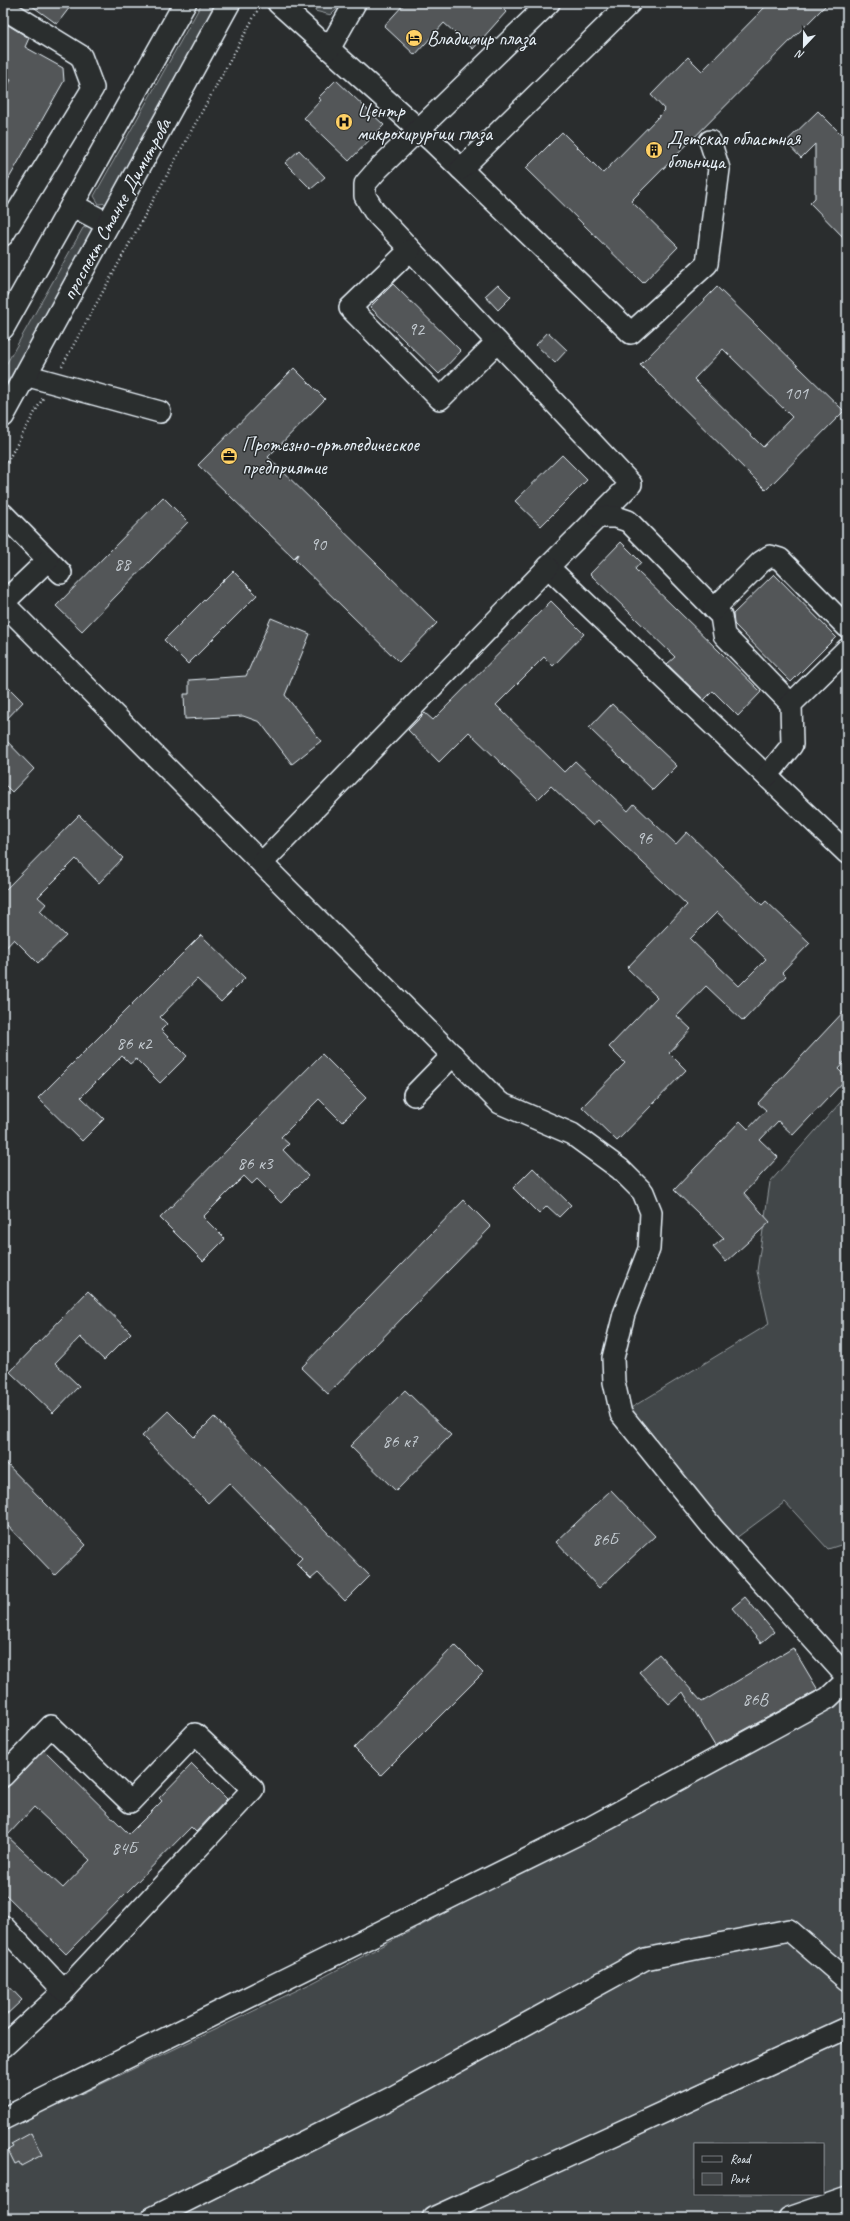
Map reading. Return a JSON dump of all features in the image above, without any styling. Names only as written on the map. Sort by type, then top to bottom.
[{"type":"main road","name":"проспект Станке Димитрова","points":[[3,416],[229,3]]},
{"type":"main road","name":"проспект Станке Димитрова","points":[[3,328],[182,4]]},
{"type":"main road","points":[[72,205],[108,224]]},
{"type":"street","points":[[278,3],[461,169],[630,333],[707,264],[719,169],[710,141]]},
{"type":"street","points":[[329,49],[355,3]]},
{"type":"street","points":[[262,863],[548,567],[631,484],[410,250],[374,211],[365,196],[365,184],[418,129],[549,3]]},
{"type":"street","points":[[461,169],[630,3]]},
{"type":"street","points":[[3,8],[81,56],[93,88],[3,236]]},
{"type":"street","points":[[410,250],[350,308],[440,399],[497,342]]},
{"type":"street","points":[[25,375],[160,412]]},
{"type":"street","points":[[3,514],[55,566],[3,603],[500,1103],[572,1134],[620,1169],[643,1192],[651,1212],[649,1249],[624,1314],[613,1358],[614,1382],[621,1414],[713,1528],[847,1678],[828,1698],[584,1831],[3,2119]]},
{"type":"street","points":[[597,517],[616,517],[628,521],[721,616],[724,634],[791,704],[792,745],[767,776]]},
{"type":"street","points":[[714,609],[761,562],[770,556],[780,559],[847,628]]},
{"type":"street","points":[[548,567],[847,853]]},
{"type":"street","points":[[791,704],[847,649]]},
{"type":"street","points":[[414,1095],[453,1055]]},
{"type":"street","points":[[3,1776],[51,1726],[130,1802],[195,1734],[253,1789],[64,1991],[3,2047]]},
{"type":"street","points":[[3,1926],[64,1991]]},
{"type":"street","points":[[152,2218],[391,2098],[645,1959],[790,1930],[847,1980]]},
{"type":"street","points":[[433,2218],[847,2028]]},
{"type":"street","points":[[789,2218],[847,2198]]},
{"type":"path","points":[[3,469],[262,3]]},
{"type":"green space","points":[[202,3],[219,3],[108,203],[99,204],[94,196]]},
{"type":"green space","points":[[318,3],[343,3],[331,15],[315,11]]},
{"type":"green space","points":[[88,226],[94,229],[3,400],[3,370],[83,228]]},
{"type":"green space","points":[[847,1095],[847,1543],[828,1549],[785,1502],[728,1544],[621,1414],[769,1324],[757,1271],[770,1182]]},
{"type":"green space","points":[[847,1680],[847,2218],[3,2218],[3,2128],[62,2103],[314,1982],[587,1838]]},
{"type":"building","points":[[28,3],[73,3],[57,24]]},
{"type":"building","name":"Владимир плаза","points":[[405,3],[497,3],[506,12],[473,49],[444,23],[415,55],[384,26]]},
{"type":"building","name":"Детская областная больница","points":[[769,3],[828,3],[631,201],[678,247],[643,283],[526,168],[562,132],[603,173],[665,110],[651,95],[688,57],[702,71]]},
{"type":"building","points":[[3,22],[29,38],[25,47],[63,68],[64,81],[3,189],[3,94],[11,80],[3,76]]},
{"type":"building","name":"Центр микрохирургии глаза","points":[[336,80],[384,125],[349,161],[304,118],[321,100],[318,98]]},
{"type":"building","points":[[818,111],[847,140],[847,241],[810,203],[815,198],[815,144],[801,158],[786,142]]},
{"type":"building","points":[[299,150],[325,177],[311,189],[285,163]]},
{"type":"building","points":[[393,284],[461,351],[439,374],[370,307]]},
{"type":"building","points":[[498,284],[511,297],[498,310],[485,296]]},
{"type":"building","points":[[717,287],[844,411],[766,490],[640,365]],"holes":[[[723,349],[792,417],[763,447],[694,379]]]},
{"type":"building","points":[[548,332],[567,350],[555,363],[536,345]]},
{"type":"building","points":[[294,368],[325,399],[268,457],[437,623],[399,662],[295,560],[298,554],[294,558],[198,465]]},
{"type":"building","points":[[562,455],[587,480],[541,526],[515,501]]},
{"type":"building","points":[[163,497],[188,522],[82,631],[56,606]]},
{"type":"building","points":[[621,542],[641,562],[635,569],[761,692],[738,716],[713,691],[704,700],[667,664],[675,657],[590,574]]},
{"type":"building","points":[[233,571],[257,595],[188,664],[164,640]]},
{"type":"building","points":[[774,574],[836,637],[791,682],[734,624],[733,614]]},
{"type":"building","points":[[551,601],[584,634],[553,666],[544,657],[496,705],[564,772],[575,761],[628,811],[634,804],[676,844],[687,832],[762,905],[766,901],[810,943],[782,972],[786,976],[743,1021],[706,986],[677,1016],[691,1029],[669,1053],[686,1070],[617,1141],[582,1107],[625,1063],[609,1047],[657,997],[627,968],[687,905],[598,820],[593,826],[551,786],[538,799],[469,732],[439,762],[408,730],[425,713],[433,720]],"holes":[[[717,912],[766,959],[739,986],[690,939]]]},
{"type":"building","points":[[271,618],[310,634],[285,695],[321,741],[292,764],[260,722],[243,716],[185,719],[184,694],[189,694],[189,680],[246,676]]},
{"type":"building","points":[[3,682],[23,702],[3,723]]},
{"type":"building","points":[[612,704],[677,766],[653,790],[589,728]]},
{"type":"building","points":[[3,737],[34,769],[12,792],[3,783]]},
{"type":"building","points":[[79,815],[123,858],[99,883],[76,859],[38,897],[46,904],[40,911],[66,936],[38,963],[14,939],[3,951],[3,892]]},
{"type":"building","points":[[201,935],[245,978],[221,1002],[197,979],[160,1017],[167,1024],[161,1030],[187,1056],[160,1083],[136,1059],[130,1064],[122,1056],[81,1097],[104,1119],[82,1141],[38,1098]]},
{"type":"building","points":[[847,1008],[847,1059],[838,1069],[847,1078],[793,1135],[778,1121],[760,1140],[778,1157],[744,1193],[770,1222],[726,1262],[713,1247],[724,1238],[674,1190],[740,1121],[748,1129],[766,1110],[758,1103]]},
{"type":"building","points":[[322,1054],[366,1098],[342,1122],[319,1099],[281,1137],[289,1144],[283,1150],[308,1176],[281,1203],[257,1179],[252,1184],[244,1176],[203,1217],[225,1239],[203,1261],[160,1218]]},
{"type":"building","points":[[533,1168],[571,1205],[559,1217],[547,1206],[539,1214],[513,1188]]},
{"type":"building","points":[[464,1200],[491,1227],[328,1394],[301,1368]]},
{"type":"building","points":[[88,1291],[131,1333],[104,1360],[80,1337],[55,1363],[79,1386],[53,1413],[10,1372]]},
{"type":"building","points":[[405,1390],[451,1435],[396,1491],[350,1446]]},
{"type":"building","points":[[168,1411],[194,1437],[214,1417],[370,1576],[345,1601],[318,1573],[311,1579],[296,1564],[302,1558],[229,1483],[208,1503],[142,1436]]},
{"type":"building","points":[[3,1460],[86,1545],[55,1575],[3,1521]]},
{"type":"building","points":[[611,1490],[655,1536],[599,1588],[556,1542]]},
{"type":"building","points":[[745,1597],[774,1632],[761,1643],[732,1608]]},
{"type":"building","points":[[455,1645],[483,1673],[381,1775],[354,1748]]},
{"type":"building","points":[[793,1648],[818,1690],[715,1746],[683,1692],[669,1704],[639,1672],[659,1654],[702,1702]]},
{"type":"building","points":[[44,1750],[129,1834],[162,1801],[159,1798],[192,1764],[227,1799],[196,1832],[191,1827],[66,1954],[3,1892],[3,1792]],"holes":[[[34,1807],[90,1860],[63,1888],[7,1836]]]},
{"type":"building","points":[[3,1980],[22,2000],[3,2018]]},
{"type":"building","points":[[31,2133],[42,2155],[21,2166],[19,2162],[15,2164],[8,2150],[13,2147],[11,2144]]},
{"type":"place","name":"Владимир плаза","points":[[414,38]]},
{"type":"place","name":"Центр микрохирургии глаза","points":[[344,122]]},
{"type":"place","name":"Детская областная больница","points":[[654,150]]},
{"type":"place","name":"Протезно-ортопедическое предприятие","points":[[229,456]]}]
